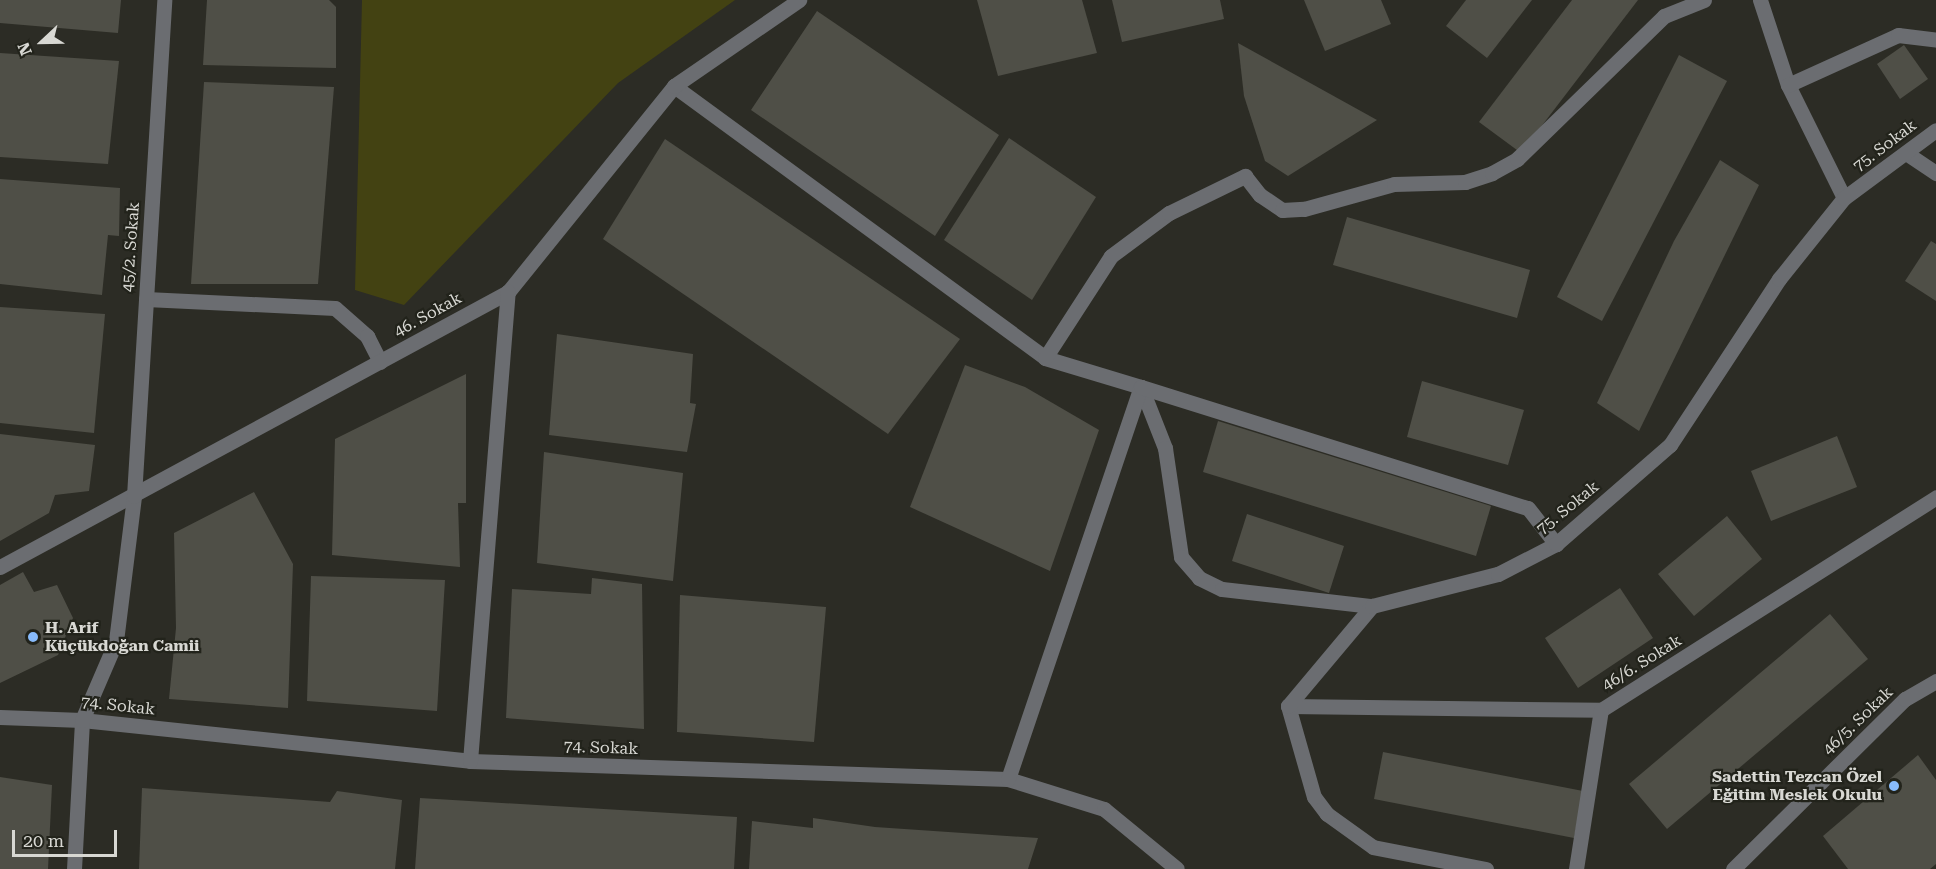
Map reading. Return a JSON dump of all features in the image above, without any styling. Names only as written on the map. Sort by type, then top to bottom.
[{"type":"street","name":"45/2. Sokak","points":[[82,720],[116,641],[134,496],[164,0]]},
{"type":"street","name":"46. Sokak","points":[[0,567],[508,292],[674,86],[799,0]]},
{"type":"street","points":[[1045,358],[1111,255],[1169,213],[1245,176],[1260,195],[1282,210],[1304,209],[1394,184],[1465,182],[1492,172],[1517,159],[1664,16],[1704,0]]},
{"type":"street","points":[[1760,0],[1788,85],[1844,198]]},
{"type":"street","points":[[1788,85],[1899,36],[1936,40]]},
{"type":"street","points":[[674,86],[1045,358],[1528,508],[1556,544]]},
{"type":"street","name":"75. Sokak","points":[[1372,606],[1498,574],[1556,544],[1670,445],[1779,279],[1844,198],[1936,130]]},
{"type":"street","points":[[1906,153],[1936,173]]},
{"type":"street","points":[[470,761],[508,292]]},
{"type":"street","points":[[146,299],[335,308],[367,336],[380,362]]},
{"type":"street","points":[[1141,387],[1165,448],[1181,557],[1199,578],[1222,589],[1372,606]]},
{"type":"street","points":[[1008,779],[1141,387]]},
{"type":"street","name":"46/6. Sokak","points":[[1288,706],[1601,710],[1936,497]]},
{"type":"street","points":[[1372,606],[1288,706],[1314,798],[1327,814],[1373,847],[1486,869]]},
{"type":"street","name":"46/5. Sokak","points":[[1733,869],[1905,699],[1936,681]]},
{"type":"street","points":[[1576,869],[1601,710]]},
{"type":"street","name":"74. Sokak","points":[[0,717],[82,720],[470,761],[1008,779],[1104,809],[1177,869]]},
{"type":"street","points":[[74,869],[82,720]]},
{"type":"shaded area","points":[[362,0],[735,0],[618,83],[404,305],[355,290]]},
{"type":"building","points":[[0,0],[121,0],[118,33],[0,23]]},
{"type":"building","points":[[207,0],[329,0],[336,7],[336,68],[203,65]]},
{"type":"building","points":[[977,0],[1082,0],[1097,53],[998,76]]},
{"type":"building","points":[[1112,0],[1220,0],[1224,19],[1122,42]]},
{"type":"building","points":[[1304,0],[1381,0],[1391,24],[1325,51]]},
{"type":"building","points":[[1466,0],[1532,0],[1487,58],[1446,26]]},
{"type":"building","points":[[1572,0],[1638,0],[1521,153],[1479,122]]},
{"type":"building","points":[[817,11],[999,135],[935,236],[751,110]]},
{"type":"building","points":[[1238,43],[1377,120],[1288,176],[1265,161],[1244,96]]},
{"type":"building","points":[[1904,45],[1928,79],[1900,99],[1877,64]]},
{"type":"building","points":[[0,53],[119,61],[108,164],[0,157]]},
{"type":"building","points":[[1679,55],[1727,81],[1602,321],[1557,297]]},
{"type":"building","points":[[204,82],[334,87],[318,284],[191,284]]},
{"type":"building","points":[[1009,138],[1096,197],[1032,300],[944,240]]},
{"type":"building","points":[[665,139],[960,339],[888,434],[603,239]]},
{"type":"building","points":[[1720,160],[1759,185],[1639,431],[1597,403],[1674,241]]},
{"type":"building","points":[[0,179],[120,188],[119,236],[108,235],[102,295],[0,284]]},
{"type":"building","points":[[1347,217],[1530,270],[1517,318],[1333,265]]},
{"type":"building","points":[[1931,241],[1936,244],[1936,301],[1905,281]]},
{"type":"building","points":[[0,307],[105,314],[94,433],[0,423]]},
{"type":"building","points":[[557,334],[693,354],[690,403],[696,404],[687,452],[549,435]]},
{"type":"building","points":[[965,365],[1025,387],[1099,430],[1050,571],[910,507]]},
{"type":"building","points":[[466,374],[466,503],[458,503],[460,567],[332,555],[335,439]]},
{"type":"building","points":[[1422,381],[1524,410],[1508,465],[1407,437]]},
{"type":"building","points":[[1218,421],[1491,506],[1476,556],[1203,472]]},
{"type":"building","points":[[0,434],[95,445],[89,491],[55,495],[49,513],[0,541]]},
{"type":"building","points":[[1837,436],[1857,487],[1771,521],[1751,471]]},
{"type":"building","points":[[544,452],[683,473],[673,581],[537,563]]},
{"type":"building","points":[[254,492],[293,564],[288,708],[169,699],[176,628],[174,533]]},
{"type":"building","points":[[1247,514],[1344,546],[1329,593],[1232,561]]},
{"type":"building","points":[[1727,516],[1762,559],[1694,616],[1658,574]]},
{"type":"building","name":"H. Arif Küçükdoğan Camii","points":[[23,572],[34,592],[57,585],[73,618],[58,655],[0,683],[0,585]]},
{"type":"building","points":[[311,576],[445,580],[437,711],[307,701]]},
{"type":"building","points":[[592,578],[642,584],[644,729],[506,718],[512,589],[591,594]]},
{"type":"building","points":[[1620,588],[1653,638],[1578,688],[1545,638]]},
{"type":"building","points":[[680,595],[826,607],[814,742],[677,732]]},
{"type":"building","points":[[1830,614],[1868,659],[1667,829],[1629,784]]},
{"type":"building","points":[[1383,752],[1583,791],[1574,838],[1374,799]]},
{"type":"building","name":"Sadettin Tezcan Özel Eğitim Meslek Okulu","points":[[1918,755],[1936,780],[1936,864],[1930,869],[1848,869],[1823,836]]},
{"type":"building","points":[[0,777],[52,785],[48,869],[0,869]]},
{"type":"building","points":[[142,788],[330,802],[337,791],[402,800],[395,869],[139,869]]},
{"type":"building","points":[[420,798],[737,817],[734,869],[415,869]]},
{"type":"building","points":[[813,818],[875,827],[1038,838],[1028,869],[749,869],[752,821],[813,828]]},
{"type":"place","name":"H. Arif Küçükdoğan Camii","points":[[33,637]]},
{"type":"place","name":"Sadettin Tezcan Özel Eğitim Meslek Okulu","points":[[1894,786]]}]
